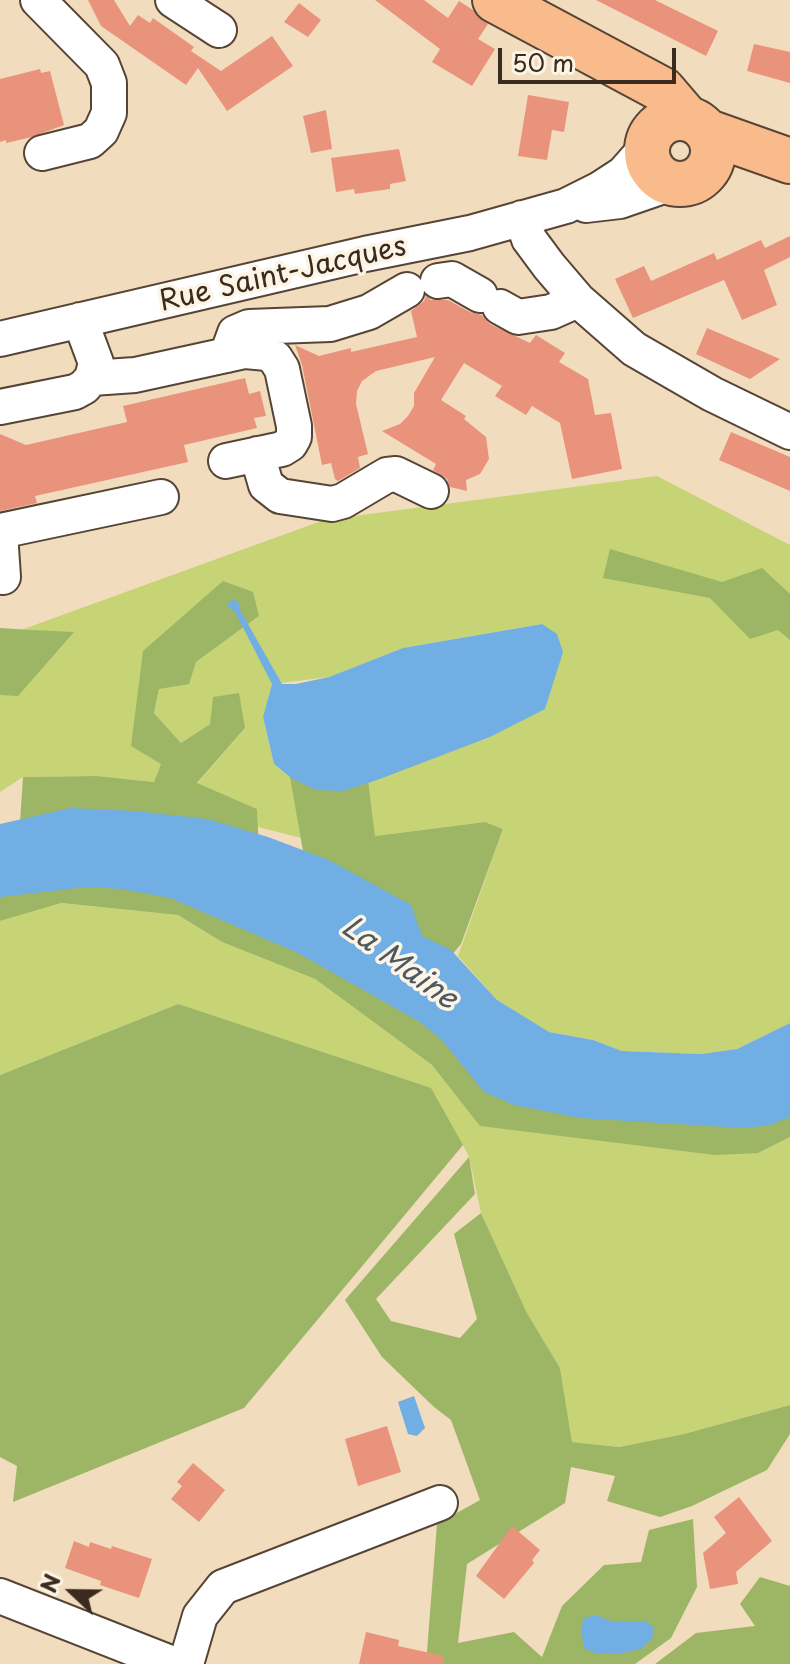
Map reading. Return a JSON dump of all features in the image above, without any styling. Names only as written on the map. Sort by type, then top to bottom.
[{"type":"main road","points":[[495,0],[625,70],[685,134],[790,164]]},
{"type":"main road","points":[[688,179],[710,165],[713,142],[685,134],[647,157],[656,174],[688,179],[790,164]]},
{"type":"street","points":[[38,0],[102,65],[109,83],[109,113],[101,131],[90,141],[42,153]]},
{"type":"street","points":[[173,0],[219,30]]},
{"type":"street","name":"Rue Saint-Jacques","points":[[0,339],[365,254],[470,233],[566,206],[593,193],[685,134]]},
{"type":"street","name":"Rue Saint-Jacques","points":[[566,206],[620,201],[688,179]]},
{"type":"street","points":[[522,218],[529,239],[578,300],[634,349],[712,394],[790,432]]},
{"type":"street","points":[[227,355],[235,333],[249,327],[330,324],[369,312],[423,285],[452,279],[518,317],[551,312],[578,300]]},
{"type":"street","points":[[80,320],[96,363],[92,378]]},
{"type":"street","points":[[0,407],[75,392],[92,378],[135,375],[245,351],[267,353],[275,358],[282,369],[294,437],[282,449],[241,458],[266,485],[280,496],[332,504],[343,501],[387,475],[396,474],[431,491]]},
{"type":"street","points":[[3,577],[0,532],[161,497]]},
{"type":"street","points":[[186,1664],[200,1616],[223,1587],[440,1503]]},
{"type":"street","points":[[0,1596],[173,1664]]},
{"type":"green space","points":[[657,476],[790,545],[790,1023],[737,1049],[701,1054],[622,1051],[593,1040],[549,1032],[531,1023],[497,1000],[458,956],[503,829],[485,822],[375,836],[368,782],[490,737],[542,624],[403,648],[329,677],[272,684],[263,718],[274,764],[291,778],[301,838],[258,827],[257,809],[197,784],[245,728],[210,724],[181,743],[154,713],[159,689],[259,616],[143,652],[161,764],[154,782],[97,776],[23,777],[0,792],[0,649],[21,630],[324,520]]},
{"type":"green space","points":[[610,549],[722,582],[762,568],[790,594],[790,640],[778,630],[750,639],[710,598],[603,578]]},
{"type":"green space","points":[[223,581],[253,592],[259,616],[196,662],[189,684],[159,689],[154,713],[181,743],[210,724],[213,697],[239,693],[245,728],[197,783],[257,809],[259,849],[277,910],[489,1060],[790,1094],[790,1137],[758,1153],[715,1155],[480,1126],[432,1065],[315,979],[222,942],[178,915],[61,903],[0,921],[0,874],[17,868],[23,777],[97,776],[154,782],[161,764],[131,746],[143,651]]},
{"type":"green space","points":[[0,628],[74,632],[18,696],[0,695]]},
{"type":"green space","points":[[365,756],[375,836],[485,822],[503,829],[461,944],[445,963],[306,868],[287,760]]},
{"type":"green space","points":[[60,903],[178,915],[222,942],[315,979],[432,1065],[481,1126],[758,1153],[790,1137],[790,1405],[684,1434],[619,1447],[572,1442],[560,1368],[527,1313],[481,1213],[469,1157],[463,1145],[178,1004],[0,1075],[0,921]]},
{"type":"green space","points":[[178,1004],[431,1088],[463,1145],[244,1408],[13,1502],[17,1466],[0,1457],[0,1075]]},
{"type":"green space","points":[[469,1157],[475,1194],[376,1299],[391,1321],[460,1338],[477,1319],[454,1234],[481,1213],[527,1313],[560,1368],[572,1442],[619,1447],[684,1434],[790,1405],[790,1434],[767,1470],[692,1506],[660,1517],[607,1501],[615,1476],[571,1467],[565,1503],[467,1564],[458,1643],[514,1632],[542,1657],[562,1606],[604,1565],[641,1562],[649,1530],[693,1519],[697,1587],[671,1638],[635,1664],[426,1664],[437,1524],[480,1500],[451,1420],[382,1357],[345,1300]]},
{"type":"green space","points":[[760,1577],[790,1586],[790,1664],[655,1664],[696,1633],[755,1626],[740,1604]]},
{"type":"water","points":[[233,600],[238,601],[240,610],[282,684],[329,677],[403,648],[542,624],[557,634],[563,652],[545,709],[490,737],[377,780],[343,791],[316,790],[291,778],[274,764],[263,717],[272,684],[235,612],[226,605]]},
{"type":"water","name":"La Maine","points":[[71,808],[207,819],[329,860],[411,905],[422,936],[451,950],[497,1000],[549,1032],[593,1040],[622,1051],[701,1054],[737,1049],[790,1023],[790,1117],[770,1125],[745,1128],[580,1118],[514,1105],[484,1092],[442,1040],[420,1022],[296,952],[170,898],[122,889],[87,887],[0,897],[0,824]]},
{"type":"water","points":[[414,1396],[425,1428],[417,1436],[408,1434],[398,1402]]},
{"type":"water","points":[[596,1615],[611,1621],[646,1621],[654,1628],[652,1639],[641,1649],[597,1654],[584,1648],[581,1630],[584,1618]]},
{"type":"building","points":[[88,0],[114,0],[130,26],[138,15],[150,23],[153,18],[194,47],[191,51],[221,71],[272,36],[293,66],[227,111],[198,68],[186,85],[101,26]]},
{"type":"building","points":[[375,0],[424,0],[448,18],[459,1],[473,10],[488,24],[478,39],[495,49],[472,86],[432,62],[440,49]]},
{"type":"building","points":[[596,0],[655,0],[718,31],[706,56]]},
{"type":"building","points":[[299,3],[321,20],[308,37],[284,22]]},
{"type":"building","points":[[754,44],[790,52],[790,83],[747,71]]},
{"type":"building","points":[[40,69],[41,73],[50,71],[64,125],[32,137],[0,142],[0,79]]},
{"type":"building","points":[[528,95],[569,102],[564,132],[552,130],[547,160],[518,156]]},
{"type":"building","points":[[326,110],[332,149],[311,153],[303,116]]},
{"type":"building","points":[[399,149],[406,181],[390,184],[390,189],[355,194],[354,189],[336,192],[331,158]]},
{"type":"building","points":[[790,236],[790,257],[764,270],[777,305],[742,320],[724,280],[633,318],[615,279],[644,266],[651,281],[714,253],[717,260],[761,240],[765,248]]},
{"type":"building","points":[[426,296],[431,300],[448,300],[482,315],[490,324],[530,343],[536,335],[565,353],[559,362],[588,379],[595,415],[611,413],[622,469],[572,479],[560,423],[532,406],[526,415],[495,396],[502,386],[464,363],[441,400],[466,416],[464,419],[486,437],[489,459],[480,474],[466,480],[467,491],[450,487],[447,479],[433,470],[436,464],[382,431],[400,424],[408,416],[414,406],[414,393],[435,357],[376,371],[362,381],[356,404],[368,454],[358,457],[360,468],[338,481],[335,479],[331,463],[322,465],[302,365],[295,345],[319,356],[417,337],[411,311]]},
{"type":"building","points":[[707,328],[780,359],[750,379],[696,354]]},
{"type":"building","points":[[245,378],[249,394],[260,391],[266,416],[254,418],[257,428],[184,445],[188,462],[35,496],[37,503],[0,511],[0,434],[26,445],[127,422],[123,406]]},
{"type":"building","points":[[731,432],[790,457],[790,491],[719,460]]},
{"type":"building","points":[[387,1426],[401,1472],[358,1486],[345,1439]]},
{"type":"building","points":[[193,1463],[225,1490],[199,1522],[171,1499],[182,1486],[177,1482]]},
{"type":"building","points":[[739,1497],[772,1541],[736,1572],[738,1584],[710,1589],[703,1553],[726,1533],[714,1517]]},
{"type":"building","points":[[512,1526],[540,1550],[532,1560],[534,1563],[504,1599],[476,1576]]},
{"type":"building","points":[[74,1541],[89,1547],[90,1542],[111,1549],[112,1546],[152,1559],[139,1598],[100,1585],[101,1581],[65,1568]]},
{"type":"building","points":[[366,1632],[399,1640],[398,1646],[444,1656],[443,1664],[359,1664]]}]
